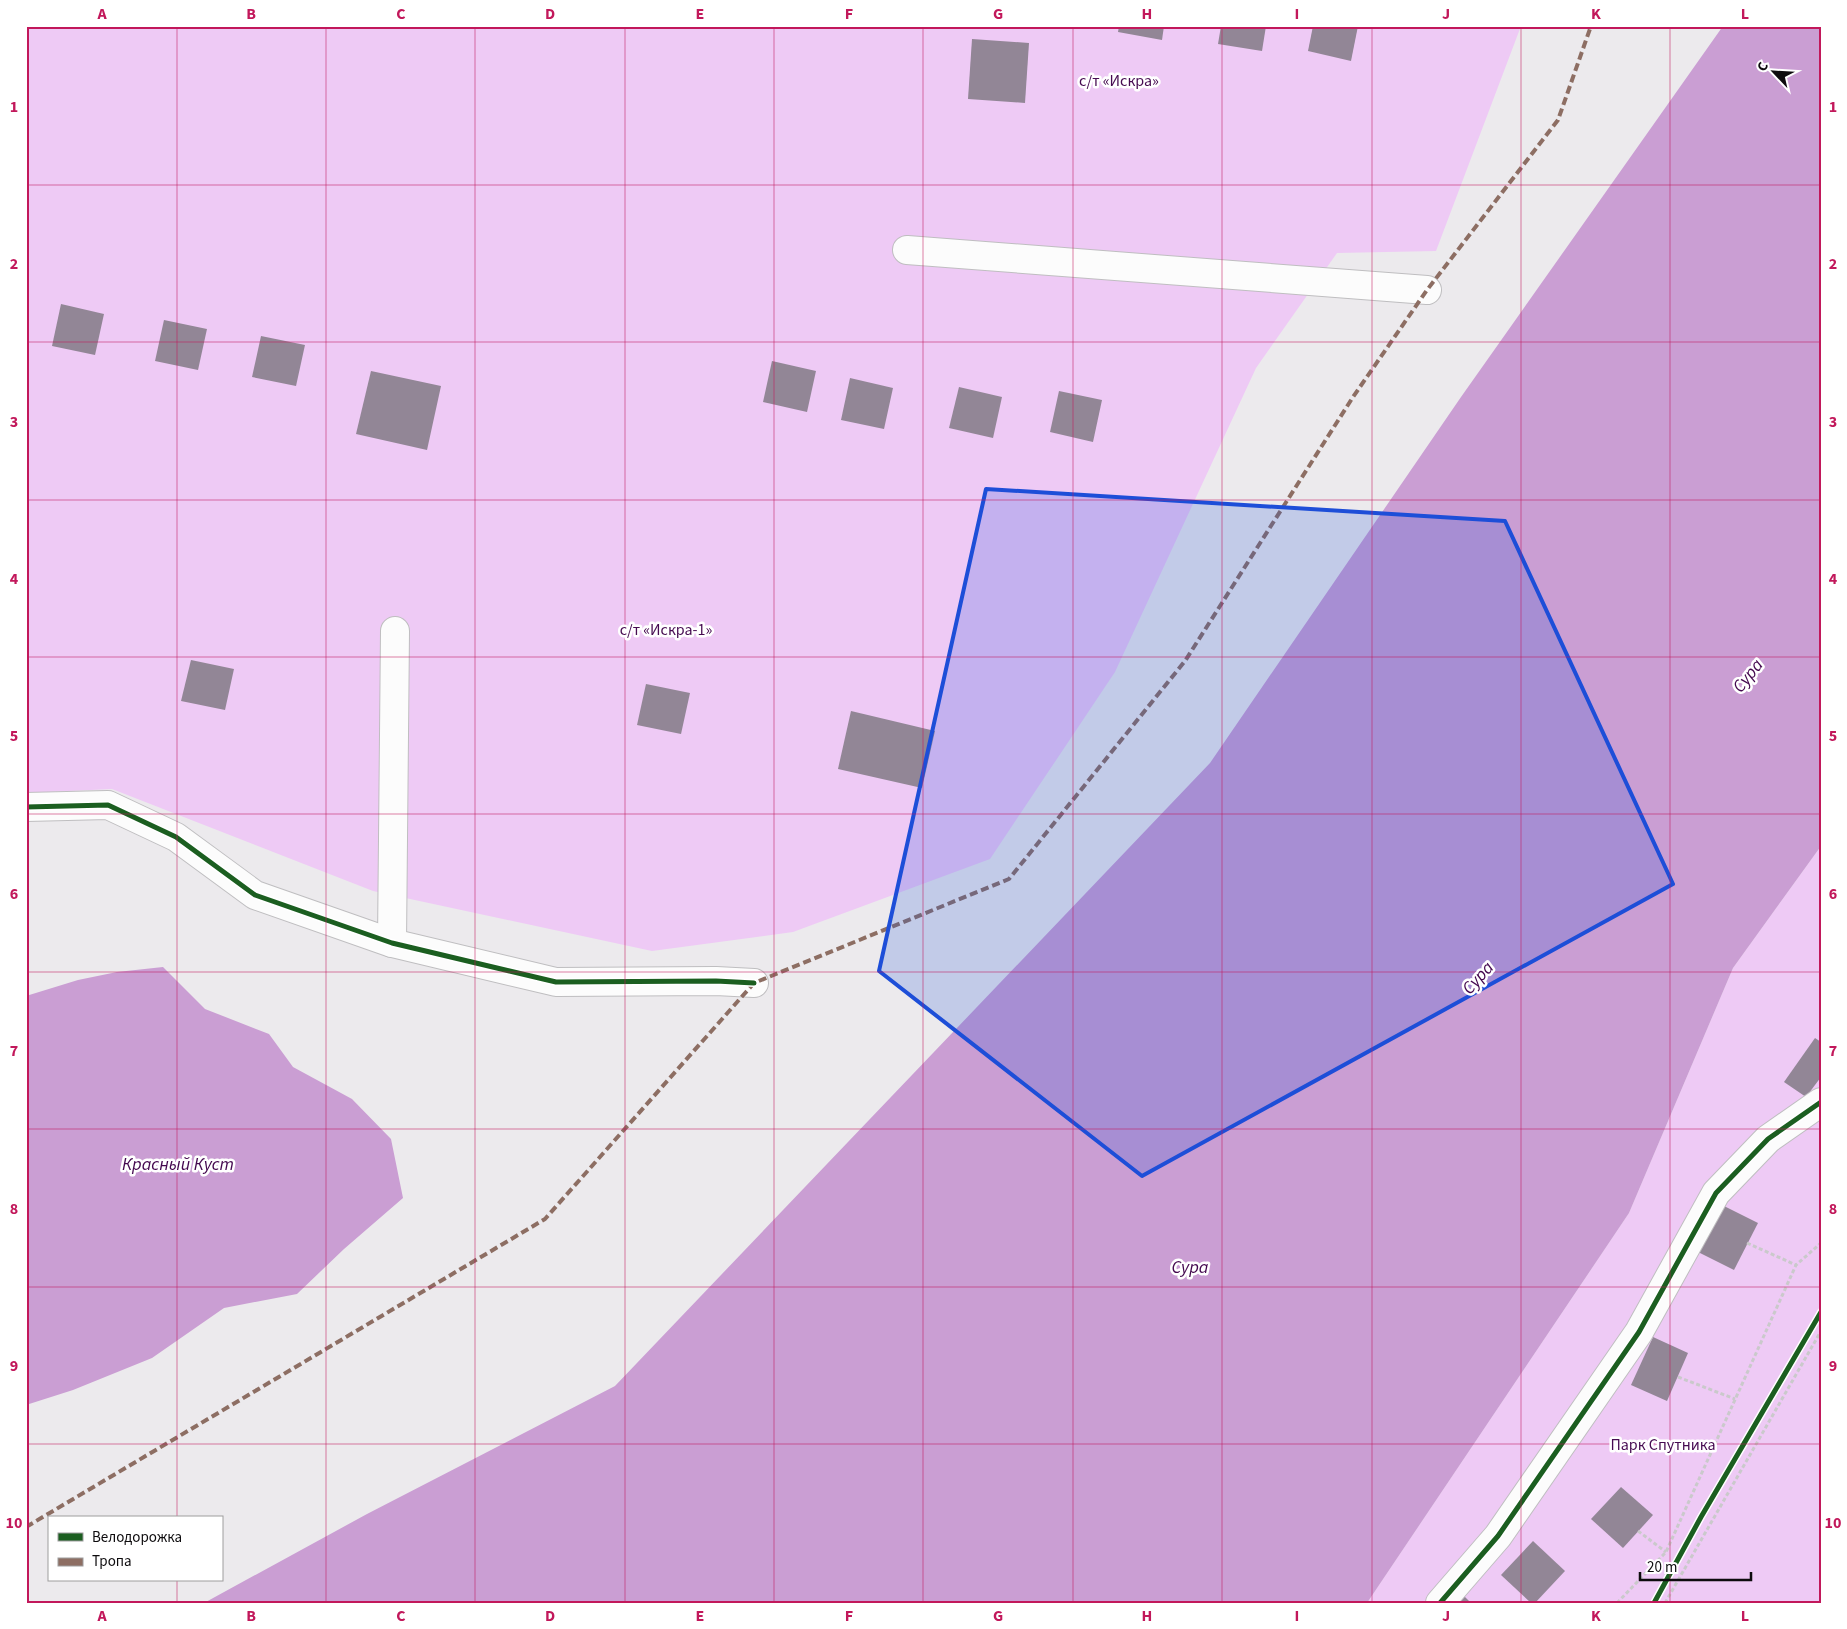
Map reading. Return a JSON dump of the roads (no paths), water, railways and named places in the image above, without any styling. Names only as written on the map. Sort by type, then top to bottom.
[{"type":"street","points":[[907,250],[1427,290]]},
{"type":"street","points":[[392,943],[395,631]]},
{"type":"street","points":[[26,807],[108,806],[176,837],[255,895],[392,943],[556,982],[716,981],[754,984]]},
{"type":"street","points":[[1440,1603],[1498,1536],[1639,1332],[1716,1193],[1768,1139],[1821,1102]]},
{"type":"water","name":"Сура","points":[[1723,26],[1821,26],[1821,846],[1733,968],[1629,1213],[1367,1603],[204,1603],[367,1514],[615,1386],[1210,763],[1461,397]]},
{"type":"water","name":"Красный Куст","points":[[163,967],[205,1009],[269,1034],[293,1067],[352,1099],[391,1139],[403,1198],[344,1249],[297,1294],[224,1308],[152,1358],[73,1390],[26,1405],[26,996],[78,980],[117,972]]},
{"type":"park label","name":"с/т «Искра»","points":[[1119,81]]},
{"type":"park label","name":"с/т «Искра-1»","points":[[666,630]]},
{"type":"park label","name":"Парк Спутника","points":[[1663,1445]]}]
